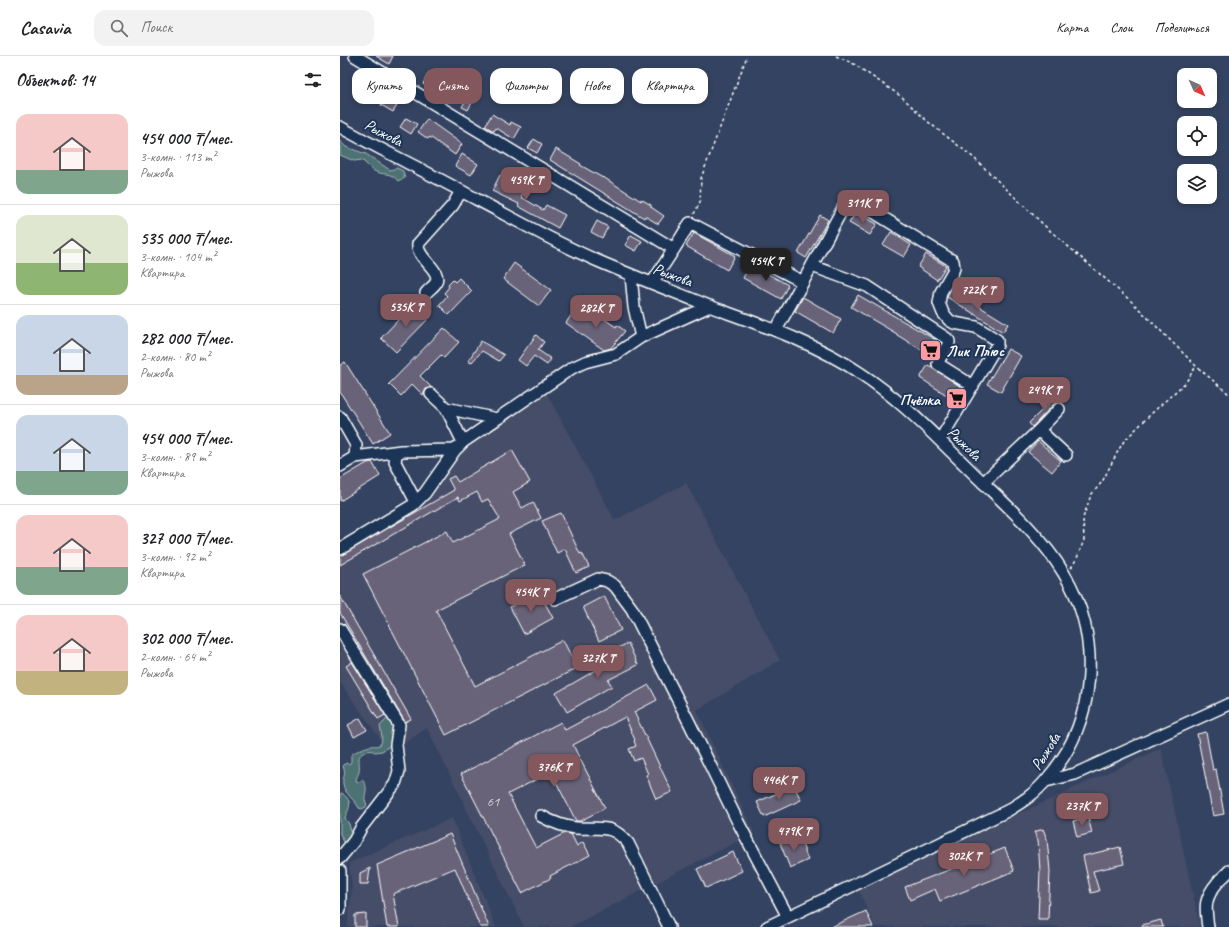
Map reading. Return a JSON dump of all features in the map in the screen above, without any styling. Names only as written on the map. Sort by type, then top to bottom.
[{"type":"street","points":[[356,56],[674,249]]},
{"type":"street","name":"Рыжова","points":[[340,127],[552,239],[594,259],[710,306],[776,330],[859,372],[898,401],[940,440],[1032,531],[1066,576],[1077,600],[1086,630],[1090,657],[1088,683],[1082,716],[1075,734],[1057,767],[1046,781],[1029,797],[1007,811],[766,927]]},
{"type":"street","points":[[426,293],[436,283],[437,276],[417,249],[418,244],[453,205],[461,191]]},
{"type":"street","points":[[776,330],[843,208],[850,201],[859,203],[953,261],[954,268],[941,292],[939,303],[943,313],[954,323],[976,327],[998,343],[940,440]]},
{"type":"street","points":[[652,283],[690,223],[803,282]]},
{"type":"street","points":[[812,266],[866,286],[946,338],[949,343],[938,364],[973,386]]},
{"type":"street","points":[[631,275],[634,307],[641,337]]},
{"type":"street","points":[[340,549],[416,502],[425,493],[455,450],[463,442],[572,368],[585,362],[616,354],[641,337],[710,306]]},
{"type":"street","points":[[431,394],[446,408],[463,442]]},
{"type":"street","points":[[446,408],[496,419]]},
{"type":"street","points":[[983,483],[1059,409]]},
{"type":"street","points":[[340,417],[356,445],[355,457]]},
{"type":"street","points":[[1039,430],[1066,455]]},
{"type":"street","points":[[340,466],[355,457],[401,451],[455,450]]},
{"type":"street","points":[[401,451],[396,455],[395,462],[416,502]]},
{"type":"street","points":[[555,599],[598,579],[607,581],[615,586],[624,597],[632,609],[738,822],[788,917]]},
{"type":"street","points":[[340,629],[399,725],[396,745],[399,771],[395,784],[340,858]]},
{"type":"street","points":[[1046,781],[1074,774],[1229,704]]},
{"type":"street","points":[[540,816],[570,827],[608,828],[622,836],[628,843],[669,927]]},
{"type":"street","points":[[1208,927],[1205,909],[1207,902],[1218,882],[1229,870]]},
{"type":"street","points":[[340,871],[340,908]]},
{"type":"path","points":[[690,223],[700,202],[701,178],[747,56]]},
{"type":"path","points":[[836,56],[854,64],[902,97],[927,122],[974,158],[1047,228],[1132,302],[1196,366],[1229,394]]},
{"type":"path","points":[[1066,576],[1077,558],[1084,540],[1082,518],[1091,495],[1102,482],[1121,446],[1152,412],[1186,382],[1196,366]]},
{"type":"shaded area","points":[[546,392],[615,520],[686,483],[780,660],[697,710],[754,833],[570,927],[524,927],[427,728],[390,753],[340,682],[340,552],[416,506],[466,445]]},
{"type":"shaded area","points":[[1161,748],[1200,927],[875,927],[858,888]]},
{"type":"shaded area","points":[[452,818],[496,927],[347,927],[352,889],[349,863]]},
{"type":"green space","points":[[340,141],[346,147],[366,154],[390,170],[397,168],[403,171],[405,178],[398,181],[390,175],[374,171],[362,160],[354,161],[340,155]]},
{"type":"green space","points":[[387,719],[391,719],[393,726],[391,745],[382,751],[366,751],[359,758],[359,772],[356,781],[359,782],[362,780],[366,788],[366,807],[362,809],[359,808],[344,787],[343,781],[345,772],[343,766],[346,763],[349,764],[351,762],[351,755],[355,752],[367,747],[381,744],[382,737],[380,726]]},
{"type":"green space","points":[[342,793],[346,796],[350,805],[345,818],[349,824],[352,835],[348,841],[344,842],[340,834],[340,794]]},
{"type":"building","points":[[376,56],[393,56],[389,64]]},
{"type":"building","points":[[382,104],[398,104],[393,112]]},
{"type":"building","points":[[464,104],[471,104],[468,110],[462,107]]},
{"type":"building","points":[[492,114],[510,125],[511,122],[521,127],[514,139],[496,128],[494,131],[485,126]]},
{"type":"building","points":[[406,118],[417,124],[411,134],[400,127]]},
{"type":"building","points":[[427,119],[462,144],[455,155],[430,137],[428,139],[418,132]]},
{"type":"building","points":[[534,139],[542,144],[537,153],[528,148]]},
{"type":"building","points":[[556,149],[641,201],[641,199],[651,205],[651,207],[664,216],[658,224],[645,216],[644,218],[550,160]]},
{"type":"building","points":[[462,154],[478,164],[471,175],[455,166]]},
{"type":"building","points":[[500,175],[525,188],[521,197],[543,210],[546,205],[565,215],[558,228],[518,206],[519,204],[492,191]]},
{"type":"building","points":[[856,212],[877,224],[870,235],[849,223]]},
{"type":"building","points":[[820,215],[828,220],[806,258],[798,253]]},
{"type":"building","points":[[597,221],[608,227],[602,238],[591,232]]},
{"type":"building","points":[[891,232],[911,245],[904,257],[883,245]]},
{"type":"building","points":[[694,233],[735,256],[727,270],[686,246]]},
{"type":"building","points":[[631,235],[642,241],[636,251],[625,245]]},
{"type":"building","points":[[926,254],[946,266],[937,280],[918,267]]},
{"type":"building","points":[[514,263],[551,290],[539,306],[503,279]]},
{"type":"building","points":[[750,264],[788,285],[781,299],[743,278]]},
{"type":"building","points":[[459,278],[472,291],[449,315],[439,305],[447,296],[444,293],[449,287],[448,285],[453,280],[455,282]]},
{"type":"building","points":[[951,289],[1008,324],[1003,332],[947,297]]},
{"type":"building","points":[[858,295],[941,343],[933,357],[851,307]]},
{"type":"building","points":[[803,297],[841,319],[833,333],[795,311]]},
{"type":"building","points":[[418,303],[431,316],[396,352],[381,338],[400,318],[402,320]]},
{"type":"building","points":[[576,308],[587,316],[591,310],[616,327],[617,325],[625,331],[611,348],[604,350],[566,323]]},
{"type":"building","points":[[444,328],[459,342],[444,358],[441,355],[420,376],[431,387],[426,389],[423,395],[412,384],[401,396],[389,384]]},
{"type":"building","points":[[536,335],[544,342],[538,350],[551,359],[547,365],[534,356],[526,366],[518,360]]},
{"type":"building","points":[[481,341],[504,355],[499,361],[482,351],[471,363],[468,361]]},
{"type":"building","points":[[1008,349],[1021,356],[1001,392],[987,384]]},
{"type":"building","points":[[345,362],[390,433],[373,444],[340,392],[340,365]]},
{"type":"building","points":[[928,365],[963,388],[956,401],[920,378]]},
{"type":"building","points":[[1056,396],[1061,401],[1054,404],[1032,427],[1029,423]]},
{"type":"building","points":[[1038,441],[1061,461],[1052,472],[1028,452]]},
{"type":"building","points":[[512,450],[530,482],[513,492],[522,508],[533,502],[541,518],[509,534],[525,565],[436,610],[475,686],[563,640],[577,668],[446,735],[363,574],[447,531],[453,543],[500,519],[488,499],[482,502],[477,492],[460,501],[458,497],[340,565],[340,556],[454,490],[448,479],[454,476],[458,482]]},
{"type":"building","points":[[372,462],[380,476],[340,501],[340,479],[367,463]]},
{"type":"building","points":[[561,513],[580,554],[582,553],[589,567],[576,573],[565,549],[557,553],[542,521]]},
{"type":"building","points":[[539,592],[553,618],[524,634],[510,607]]},
{"type":"building","points":[[340,596],[411,719],[405,722],[340,613]]},
{"type":"building","points":[[604,596],[621,630],[599,641],[583,607]]},
{"type":"building","points":[[628,643],[638,665],[608,680],[612,686],[567,712],[556,693],[610,662],[606,654]]},
{"type":"building","points":[[352,662],[385,715],[378,719],[346,666]]},
{"type":"building","points":[[649,685],[657,700],[634,712],[672,792],[656,799],[641,758],[634,761],[629,749],[636,746],[625,717],[573,745],[605,808],[580,821],[576,821],[551,772],[508,794],[536,848],[565,833],[571,834],[577,846],[583,842],[590,855],[522,893],[461,774],[561,722],[565,730]]},
{"type":"building","points":[[360,718],[367,730],[354,737],[348,725]]},
{"type":"building","points":[[1206,732],[1213,770],[1216,769],[1224,814],[1213,816],[1197,734]]},
{"type":"building","points":[[794,786],[801,800],[764,817],[757,802]]},
{"type":"building","points":[[1088,817],[1092,833],[1077,837],[1073,821]]},
{"type":"building","points":[[1043,829],[1047,839],[1050,871],[1048,919],[1038,919],[1040,871],[1038,840],[1034,832]]},
{"type":"building","points":[[450,834],[489,927],[480,927],[455,868],[393,894],[399,927],[387,927],[377,865]]},
{"type":"building","points":[[799,836],[808,860],[790,868],[780,843]]},
{"type":"building","points":[[1120,847],[1124,864],[1093,871],[1099,891],[1091,893],[1083,856]]},
{"type":"building","points":[[1005,848],[1014,871],[940,901],[935,889],[910,900],[905,887]]},
{"type":"building","points":[[733,852],[742,871],[706,888],[697,869]]},
{"type":"building","points":[[370,868],[368,884],[360,884],[360,873]]},
{"type":"building","points":[[866,911],[873,927],[831,927]]},
{"type":"building","points":[[366,914],[366,927],[355,927],[355,915]]},
{"type":"building","points":[[1161,920],[1163,927],[1142,927],[1142,925]]},
{"type":"place","name":"Лик Плюс","points":[[931,350]]},
{"type":"place","name":"Пчёлка","points":[[956,399]]}]
